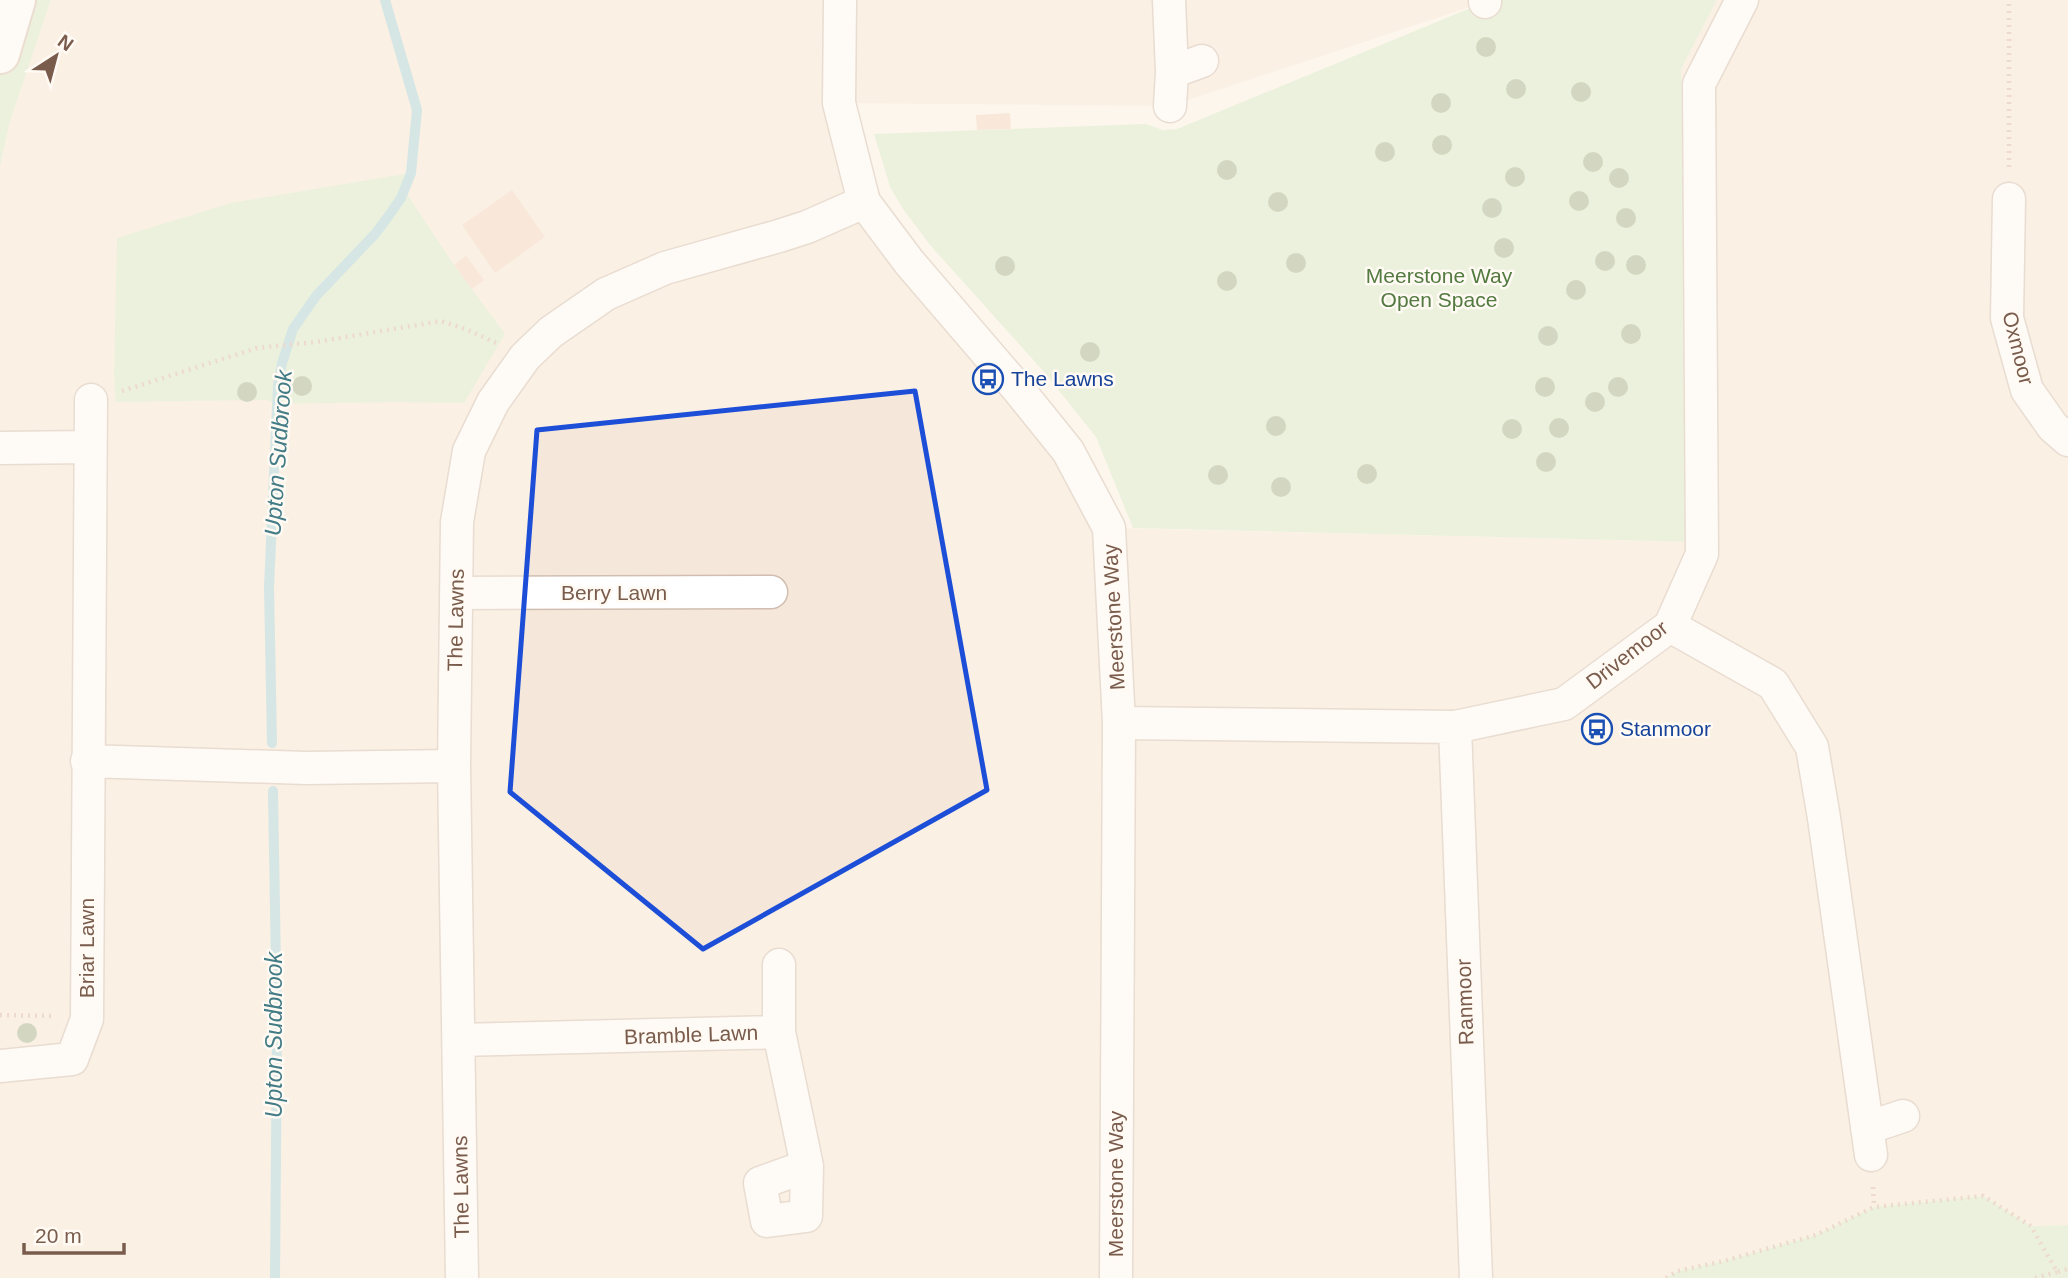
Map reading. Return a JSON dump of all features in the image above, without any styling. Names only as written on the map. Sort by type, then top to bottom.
[{"type":"main road","points":[[0,54],[16,0]]},
{"type":"street","name":"Meerstone Way","points":[[840,0],[839,103],[864,201],[909,262],[1018,388],[1068,451],[1109,528],[1119,723],[1116,1278]]},
{"type":"street","points":[[1169,0],[1172,72],[1170,106]]},
{"type":"street","name":"Drivemoor","points":[[1119,723],[1455,727],[1564,704],[1670,626],[1702,554],[1699,84],[1742,0]]},
{"type":"street","points":[[1172,72],[1202,61]]},
{"type":"street","name":"Oxmoor","points":[[2009,199],[2007,318],[2027,390],[2053,427],[2068,440]]},
{"type":"street","name":"The Lawns","points":[[462,1278],[454,766],[457,522],[469,451],[493,402],[525,358],[551,332],[606,294],[665,268],[807,227],[864,201]]},
{"type":"street","name":"Briar Lawn","points":[[0,1066],[72,1059],[87,1019],[90,447],[101,397]]},
{"type":"street","points":[[0,448],[90,447]]},
{"type":"street","name":"Berry Lawn","points":[[457,593],[771,592]]},
{"type":"street","points":[[1670,626],[1773,684],[1812,747],[1869,1141],[1903,1116]]},
{"type":"street","name":"Ranmoor","points":[[1455,727],[1476,1278]]},
{"type":"street","points":[[87,761],[306,768],[454,766]]},
{"type":"street","points":[[779,965],[779,1032]]},
{"type":"street","name":"Bramble Lawn","points":[[459,1040],[779,1032],[807,1166],[806,1216],[767,1221],[760,1183],[807,1166]]},
{"type":"path","points":[[2009,0],[2009,199]]},
{"type":"path","points":[[101,397],[257,348],[316,342],[442,321],[468,330],[525,358]]},
{"type":"path","points":[[1666,1278],[1678,1271],[1724,1261],[1816,1234],[1874,1207],[1983,1196],[2031,1226],[2057,1272]]},
{"type":"path","points":[[2035,1278],[2068,1269]]},
{"type":"highlighted area","points":[[915,391],[987,790],[703,949],[510,792],[537,430]]},
{"type":"shaded area","points":[[51,0],[1502,0],[1485,2],[1170,106],[840,103],[861,200],[1109,528],[1695,542],[1681,69],[1717,0],[2068,0],[2068,1225],[2031,1226],[1983,1196],[1874,1207],[1816,1235],[1678,1271],[1666,1278],[0,1278],[0,166],[10,121]]},
{"type":"green space","points":[[15,0],[51,0],[10,121],[0,166],[0,54]]},
{"type":"green space","name":"Meerstone Way Open Space","points":[[1717,0],[1681,69],[1695,542],[1133,528],[1096,437],[1044,372],[930,245],[903,209],[890,187],[874,134],[1146,124],[1163,130],[1177,129],[1485,2]]},
{"type":"green space","points":[[411,173],[407,194],[454,265],[505,334],[464,403],[281,404],[265,400],[116,402],[114,376],[117,238],[231,203]]},
{"type":"green space","points":[[1983,1196],[2031,1226],[2068,1225],[2068,1278],[1666,1278],[1678,1271],[1816,1235],[1874,1207]]},
{"type":"building","points":[[1010,113],[1011,129],[977,130],[976,115]]},
{"type":"building","points":[[512,190],[545,237],[495,273],[462,225]]},
{"type":"building","points":[[466,256],[484,280],[472,289],[454,265]]},
{"type":"waterway","name":"Upton Sudbrook","points":[[272,743],[269,587],[278,385],[282,363],[293,329],[316,296],[375,234],[401,198],[411,173],[417,110],[385,0]]},
{"type":"waterway","name":"Upton Sudbrook","points":[[273,791],[277,1027],[275,1278]]},
{"type":"place","name":"The Lawns","points":[[988,379]]},
{"type":"place","name":"Stanmoor","points":[[1597,729]]}]
